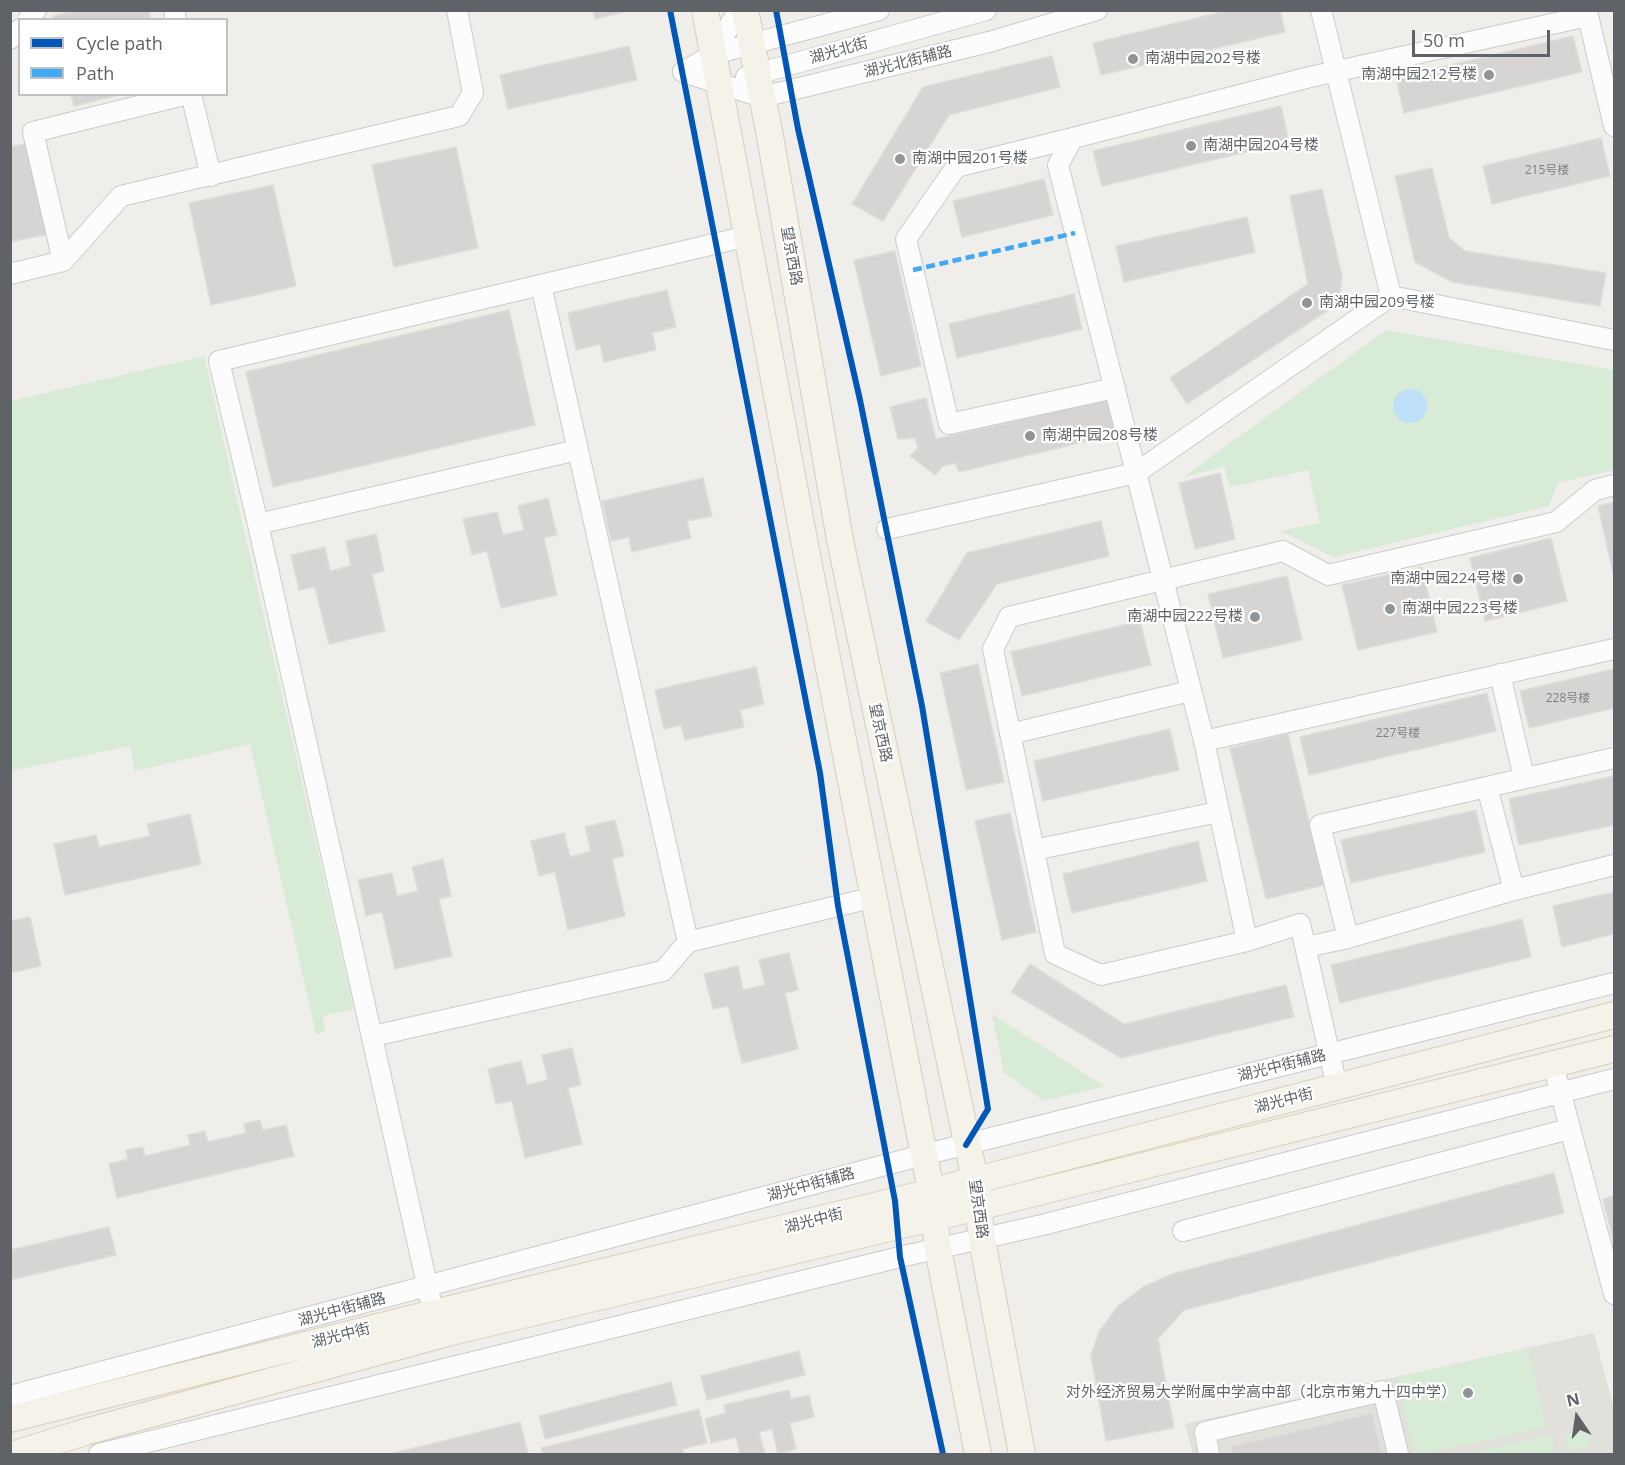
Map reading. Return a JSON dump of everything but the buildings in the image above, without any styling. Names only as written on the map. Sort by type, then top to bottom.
[{"type":"main road","points":[[705,10],[807,556],[931,1191],[938,1249],[978,1455]]},
{"type":"main road","name":"望京西路","points":[[745,10],[840,540],[975,1180],[982,1240],[1022,1455]]},
{"type":"main road","name":"湖光中街","points":[[10,1419],[975,1180],[1614,1015]]},
{"type":"main road","name":"湖光中街","points":[[15,1455],[107,1425],[440,1335],[978,1207],[1614,1050]]},
{"type":"street","points":[[10,274],[63,261],[121,196],[459,116],[473,93],[457,10]]},
{"type":"street","points":[[714,54],[738,10]]},
{"type":"street","name":"湖光北街","points":[[719,84],[683,72],[714,54],[752,46],[879,10]]},
{"type":"street","name":"湖光北街","points":[[760,86],[986,10]]},
{"type":"street","name":"湖光北街辅路","points":[[760,86],[989,42],[1097,10]]},
{"type":"street","points":[[1321,10],[1391,296]]},
{"type":"street","points":[[1114,388],[949,424],[906,239],[956,167],[1336,71],[1588,16],[1614,126]]},
{"type":"street","points":[[719,84],[760,86]]},
{"type":"street","points":[[63,261],[33,132],[182,96]]},
{"type":"street","points":[[191,96],[211,176]]},
{"type":"street","points":[[1073,138],[1058,165],[1204,741],[1247,940]]},
{"type":"street","points":[[433,1313],[258,524],[219,362],[748,236]]},
{"type":"street","points":[[541,285],[688,942]]},
{"type":"street","points":[[887,529],[1136,473],[1391,296],[1614,340]]},
{"type":"street","points":[[258,524],[577,450]]},
{"type":"street","points":[[1337,1087],[1300,924],[1247,940],[1101,975],[1055,954],[993,649],[1009,617],[1283,550],[1328,575],[1556,522],[1595,490],[1614,485]]},
{"type":"street","points":[[1204,741],[1614,649]]},
{"type":"street","points":[[1500,674],[1524,778]]},
{"type":"street","points":[[1010,734],[1190,691]]},
{"type":"street","points":[[1348,938],[1320,825],[1614,758]]},
{"type":"street","points":[[1487,787],[1514,890]]},
{"type":"street","points":[[1034,850],[1218,812]]},
{"type":"street","points":[[1306,946],[1348,938],[1514,890],[1614,865]]},
{"type":"street","points":[[373,1036],[663,971],[688,942],[875,897]]},
{"type":"street","name":"湖光中街辅路","points":[[10,1396],[923,1155],[1614,983]]},
{"type":"street","points":[[1552,1064],[1614,1294]]},
{"type":"street","points":[[99,1455],[982,1240],[1614,1079]]},
{"type":"street","points":[[1400,1101],[1408,1131]]},
{"type":"street","points":[[1184,1231],[1569,1129]]},
{"type":"street","points":[[1209,1455],[1205,1432],[1383,1391],[1398,1455]]},
{"type":"shaded area","name":"对外经济贸易大学附属中学高中部（北京市第九十四中学）","points":[[1594,1333],[1614,1409],[1614,1454],[1193,1454],[1185,1424]]},
{"type":"green space","points":[[1386,330],[1613,370],[1614,470],[1558,483],[1549,506],[1334,557],[1280,531],[1320,523],[1308,470],[1230,487],[1224,466],[1182,478]]},
{"type":"green space","points":[[204,356],[354,1009],[323,1016],[325,1032],[316,1034],[250,744],[135,771],[130,746],[11,771],[11,401]]},
{"type":"green space","points":[[992,1014],[1105,1086],[1044,1101],[1004,1073]]},
{"type":"green space","points":[[1528,1348],[1546,1427],[1425,1454],[1414,1454],[1397,1377]]},
{"type":"green space","points":[[1586,1429],[1590,1447],[1569,1451],[1565,1434]]},
{"type":"green space","points":[[1551,1435],[1556,1454],[1467,1454]]},
{"type":"water","points":[[1410,389],[1422,394],[1427,406],[1422,418],[1410,423],[1398,418],[1393,406],[1398,394]]},
{"type":"marked path","points":[[913,270],[1075,233]]},
{"type":"cycle path","points":[[670,10],[820,773],[838,906],[895,1201],[900,1257],[943,1454]]},
{"type":"cycle path","points":[[776,10],[798,129],[860,400],[922,706],[988,1109],[966,1145]]},
{"type":"place","name":"南湖中园202号楼","points":[[1133,59]]},
{"type":"place","name":"南湖中园212号楼","points":[[1489,75]]},
{"type":"place","name":"南湖中园204号楼","points":[[1191,146]]},
{"type":"place","name":"南湖中园201号楼","points":[[900,159]]},
{"type":"place","name":"南湖中园209号楼","points":[[1307,303]]},
{"type":"place","name":"南湖中园208号楼","points":[[1030,436]]},
{"type":"place","name":"南湖中园224号楼","points":[[1518,579]]},
{"type":"place","name":"南湖中园223号楼","points":[[1390,609]]},
{"type":"place","name":"南湖中园222号楼","points":[[1255,617]]},
{"type":"place","name":"对外经济贸易大学附属中学高中部（北京市第九十四中学）","points":[[1468,1393]]}]
